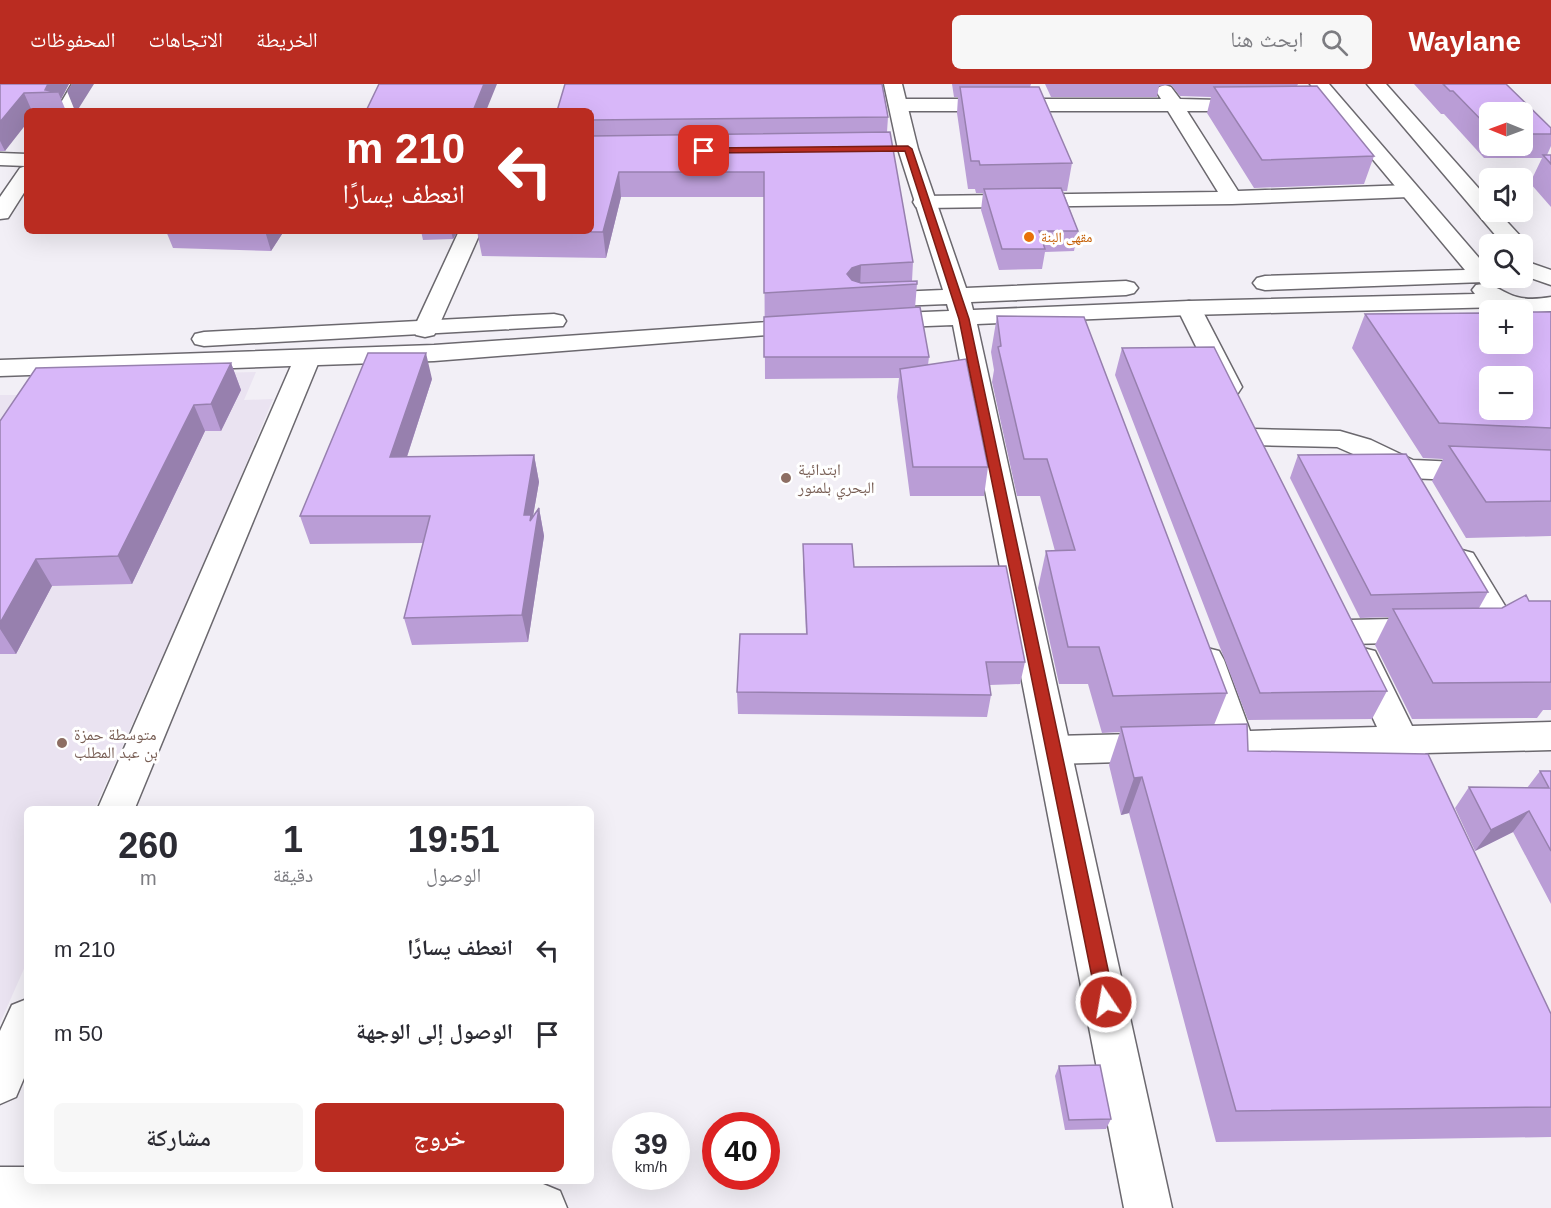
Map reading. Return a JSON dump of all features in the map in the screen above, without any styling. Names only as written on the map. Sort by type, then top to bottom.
[{"type":"street","points":[[67,108],[81,84]]},
{"type":"street","points":[[1034,84],[1052,128]]},
{"type":"street","points":[[1161,84],[1232,198]]},
{"type":"street","points":[[1319,84],[1409,192],[1479,269]]},
{"type":"street","points":[[1376,84],[1506,234]]},
{"type":"street","points":[[1148,1208],[960,307],[924,202],[896,149],[895,95],[1043,107],[1266,105]]},
{"type":"street","points":[[1312,104],[1335,104]]},
{"type":"street","points":[[0,159],[24,160]]},
{"type":"street","points":[[0,213],[24,177]]},
{"type":"street","points":[[1075,179],[1084,200]]},
{"type":"street","points":[[924,202],[1232,198],[1409,192]]},
{"type":"street","points":[[425,330],[469,234]]},
{"type":"street","points":[[0,368],[307,359],[446,352],[960,307],[1479,271]]},
{"type":"street","points":[[1482,288],[1503,300]]},
{"type":"street","points":[[960,307],[1081,324],[1190,308],[1479,301]]},
{"type":"street","points":[[1533,306],[1551,304]]},
{"type":"street","points":[[1190,308],[1268,468]]},
{"type":"street","points":[[0,346],[425,330],[576,320]]},
{"type":"street","points":[[117,806],[307,359]]},
{"type":"street","points":[[1253,437],[1340,439],[1361,446],[1408,470],[1551,475]]},
{"type":"street","points":[[1408,470],[1427,500]]},
{"type":"street","points":[[1349,632],[1488,627],[1493,621],[1494,614],[1445,531]]},
{"type":"street","points":[[1334,601],[1438,817]]},
{"type":"street","points":[[1197,634],[1238,745]]},
{"type":"street","points":[[1054,750],[1403,742],[1551,736]]},
{"type":"street","points":[[0,1082],[24,1026]]},
{"type":"street","points":[[0,1191],[66,1199],[543,1208]]},
{"type":"shaded area","name":"متوسطة حمزة بن عبد المطلب","points":[[256,372],[244,400],[273,399],[168,653],[153,677],[96,806],[24,806],[24,969],[0,1023],[0,395],[22,395],[33,377]]},
{"type":"building","points":[[0,84],[48,84],[45,90],[58,92],[24,93],[0,122]]},
{"type":"building","points":[[379,84],[484,84],[474,108],[367,108]]},
{"type":"building","points":[[565,84],[882,84],[888,117],[594,120],[594,108],[558,108]]},
{"type":"building","points":[[1443,84],[1506,84],[1524,102],[1479,102],[1479,118],[1453,91]]},
{"type":"building","points":[[1317,86],[1374,156],[1262,160],[1214,87]]},
{"type":"building","points":[[960,87],[1039,87],[1072,163],[980,165],[979,161],[971,161]]},
{"type":"building","points":[[1533,110],[1551,128],[1551,134],[1533,134]]},
{"type":"building","points":[[890,132],[913,262],[861,265],[852,268],[847,274],[852,280],[861,283],[917,281],[917,284],[764,293],[764,172],[619,172],[603,232],[594,232],[594,136]]},
{"type":"building","points":[[1543,155],[1551,155],[1551,164]]},
{"type":"building","points":[[1061,188],[1078,231],[1039,231],[1045,249],[1002,249],[984,189]]},
{"type":"building","points":[[920,307],[929,357],[764,357],[764,317]]},
{"type":"building","points":[[1533,312],[1551,312],[1551,428],[1439,423],[1365,314],[1479,313],[1479,354],[1533,354]]},
{"type":"building","points":[[997,316],[1084,317],[1227,693],[1113,696],[1099,647],[1068,647],[1046,551],[1075,550],[1047,459],[1024,459],[998,347],[1001,346]]},
{"type":"building","points":[[1214,347],[1387,691],[1260,693],[1122,348]]},
{"type":"building","points":[[368,353],[426,353],[390,457],[534,455],[524,515],[531,515],[530,521],[539,508],[522,615],[404,618],[430,516],[300,516]]},
{"type":"building","points":[[966,359],[988,467],[913,467],[900,369]]},
{"type":"building","points":[[231,363],[211,404],[194,405],[118,556],[36,559],[0,623],[0,421],[36,368]]},
{"type":"building","points":[[1449,446],[1551,450],[1551,501],[1486,502]]},
{"type":"building","points":[[1406,454],[1488,592],[1371,595],[1298,455]]},
{"type":"building","points":[[803,544],[852,544],[854,567],[1006,566],[1025,662],[986,662],[991,695],[737,692],[740,634],[807,634]]},
{"type":"building","points":[[1526,595],[1529,601],[1551,601],[1551,682],[1433,683],[1393,609],[1502,608]]},
{"type":"building","points":[[1247,724],[1248,751],[1428,754],[1551,1014],[1551,1107],[1236,1111],[1142,777],[1134,778],[1121,727]]},
{"type":"building","points":[[1540,771],[1551,771],[1551,851],[1529,811],[1491,830],[1469,787],[1549,788]]},
{"type":"building","points":[[1100,1065],[1111,1119],[1069,1120],[1059,1066]]},
{"type":"place","name":"مقهى البنة","points":[[1029,237]]},
{"type":"place","name":"ابتدائية البحري بلمنور","points":[[786,478]]},
{"type":"place","name":"متوسطة حمزة بن عبد المطلب","points":[[62,743]]},
{"type":"route","points":[[704,151],[908,149],[964,319],[1106,1002]]}]
